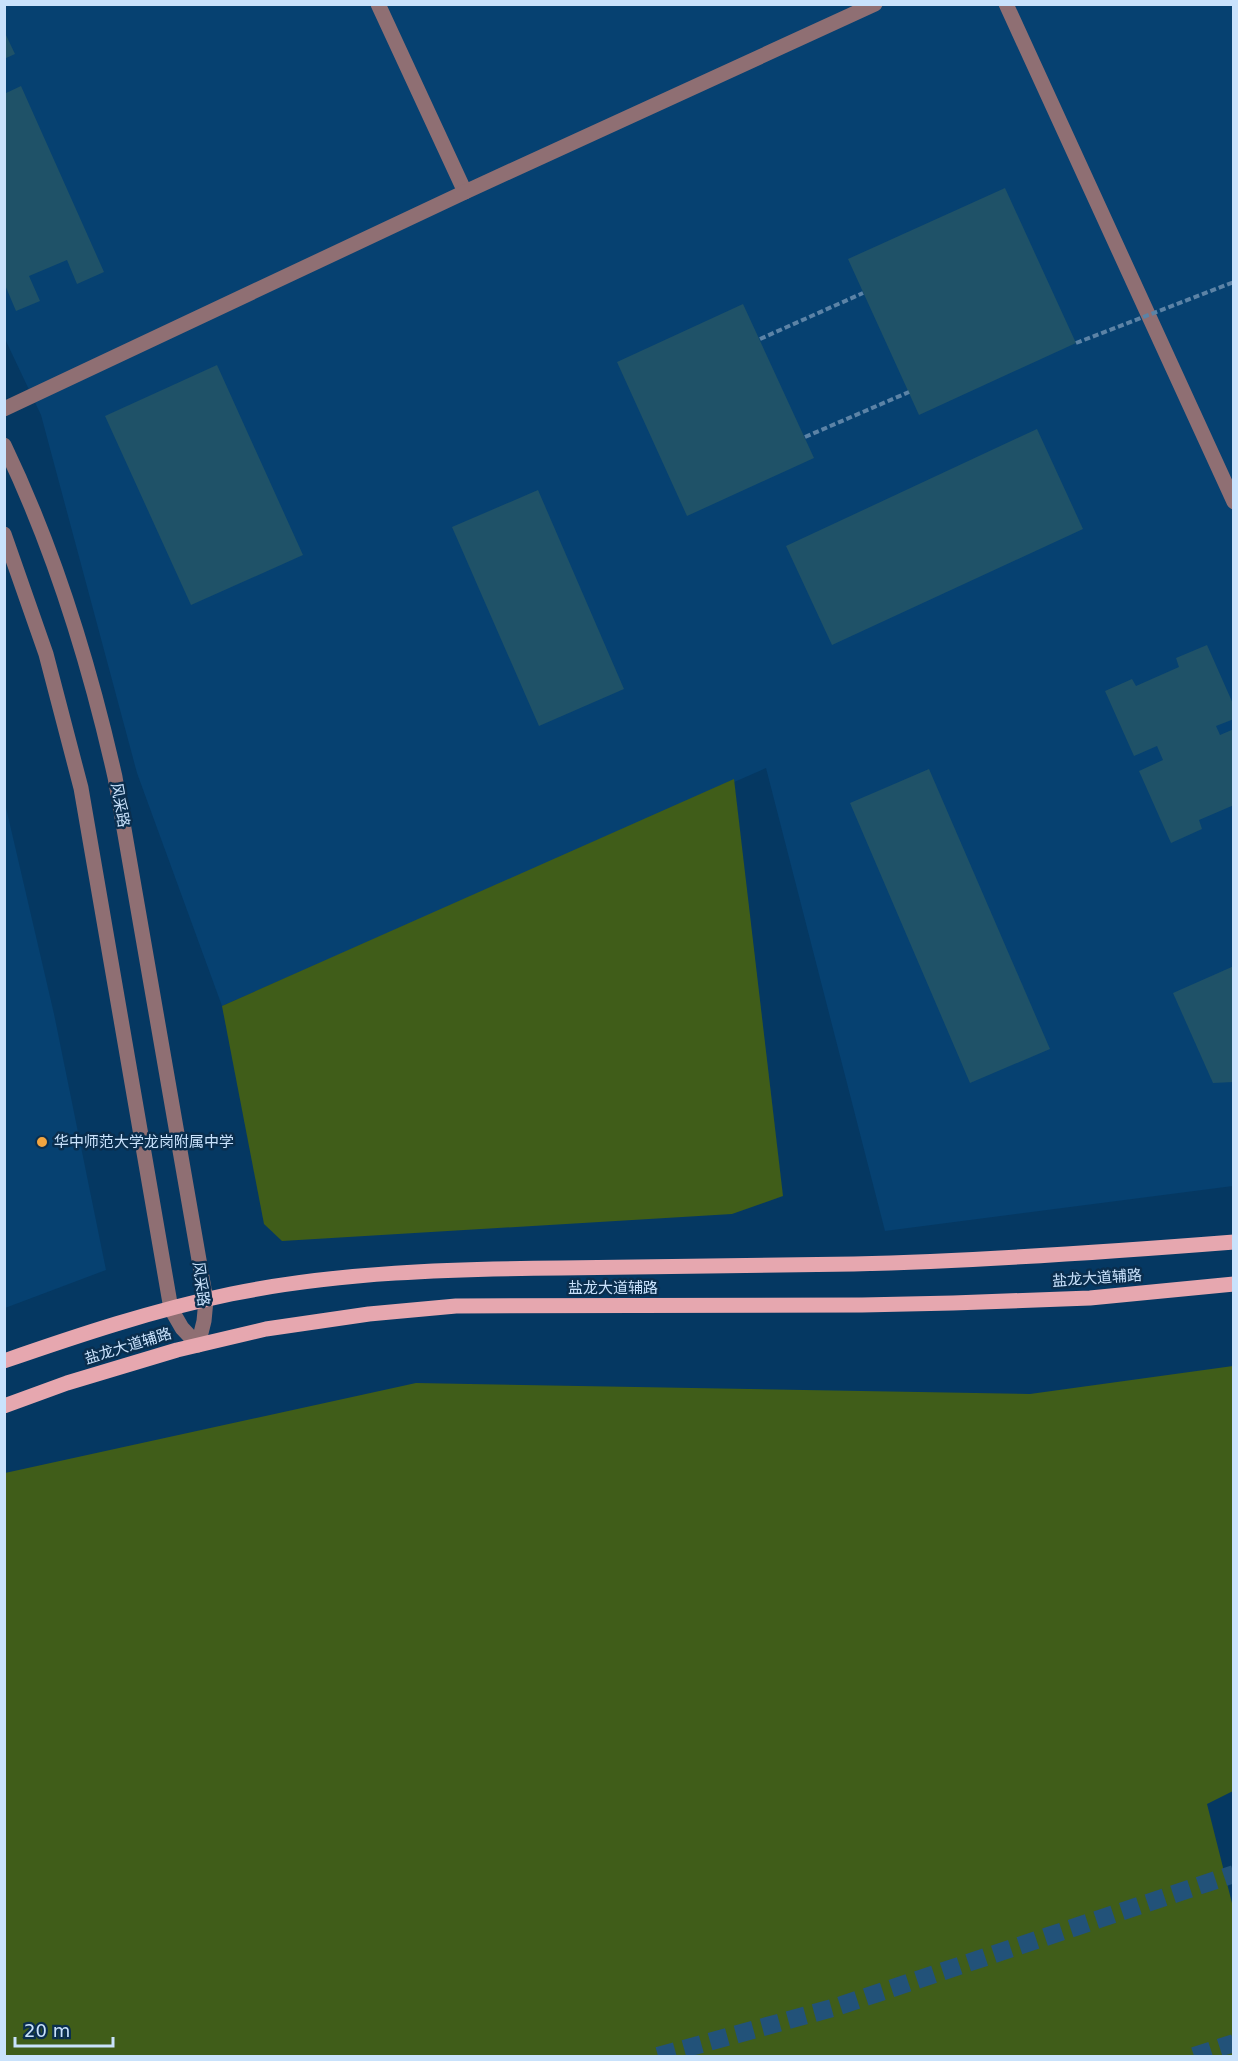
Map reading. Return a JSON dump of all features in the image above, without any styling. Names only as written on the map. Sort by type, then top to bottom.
[{"type":"main road","name":"盐龙大道辅路","points":[[4,1361],[84,1334],[206,1300],[321,1280],[454,1269],[878,1263],[1097,1252],[1233,1242]]},
{"type":"main road","name":"盐龙大道辅路","points":[[4,1406],[115,1368],[198,1345],[300,1323],[369,1314],[456,1306],[953,1303],[1090,1298],[1233,1284]]},
{"type":"street","points":[[378,4],[465,192]]},
{"type":"street","points":[[4,409],[465,192],[875,4]]},
{"type":"street","points":[[1006,4],[1233,502]]},
{"type":"street","name":"风采路","points":[[4,445],[24,485],[63,587],[101,714],[115,777],[206,1300],[204,1322],[198,1345]]},
{"type":"street","name":"风采路","points":[[4,534],[46,654],[81,788],[171,1309],[182,1328],[198,1345]]},
{"type":"path","points":[[1076,343],[1233,282]]},
{"type":"path","points":[[760,339],[863,292]]},
{"type":"path","points":[[805,437],[909,392]]},
{"type":"shaded area","points":[[5,5],[1233,5],[1233,1186],[885,1231],[766,768],[222,1006],[137,773],[41,415],[5,339]]},
{"type":"shaded area","name":"华中师范大学龙岗附属中学","points":[[4,799],[54,1014],[106,1270],[5,1308]]},
{"type":"green space","points":[[734,779],[783,1196],[732,1214],[282,1241],[264,1224],[222,1006]]},
{"type":"green space","points":[[1233,1366],[1233,1791],[1207,1804],[1233,1907],[1233,2056],[5,2056],[5,1473],[416,1383],[1030,1394]]},
{"type":"building","points":[[4,31],[15,54],[4,59]]},
{"type":"building","points":[[21,86],[104,272],[77,284],[67,260],[29,276],[40,301],[16,311],[5,285],[4,94]]},
{"type":"building","points":[[1005,188],[1076,343],[919,415],[848,259]]},
{"type":"building","points":[[743,304],[814,458],[687,516],[617,362]]},
{"type":"building","points":[[217,365],[303,555],[191,605],[105,416]]},
{"type":"building","points":[[1037,429],[1083,529],[832,645],[786,546]]},
{"type":"building","points":[[538,490],[624,689],[539,726],[452,527]]},
{"type":"building","points":[[1207,645],[1234,706],[1234,719],[1216,726],[1220,735],[1234,729],[1234,805],[1199,820],[1202,829],[1171,843],[1139,771],[1163,760],[1157,746],[1134,756],[1105,691],[1132,679],[1136,686],[1179,667],[1176,658]]},
{"type":"building","points":[[929,769],[1050,1049],[970,1083],[850,803]]},
{"type":"building","points":[[1234,966],[1234,1082],[1213,1083],[1173,993]]},
{"type":"tunnel","points":[[658,2056],[836,2007],[1234,1874]]},
{"type":"tunnel","points":[[1194,2056],[1234,2043]]},
{"type":"place","name":"华中师范大学龙岗附属中学","points":[[42,1142]]}]
